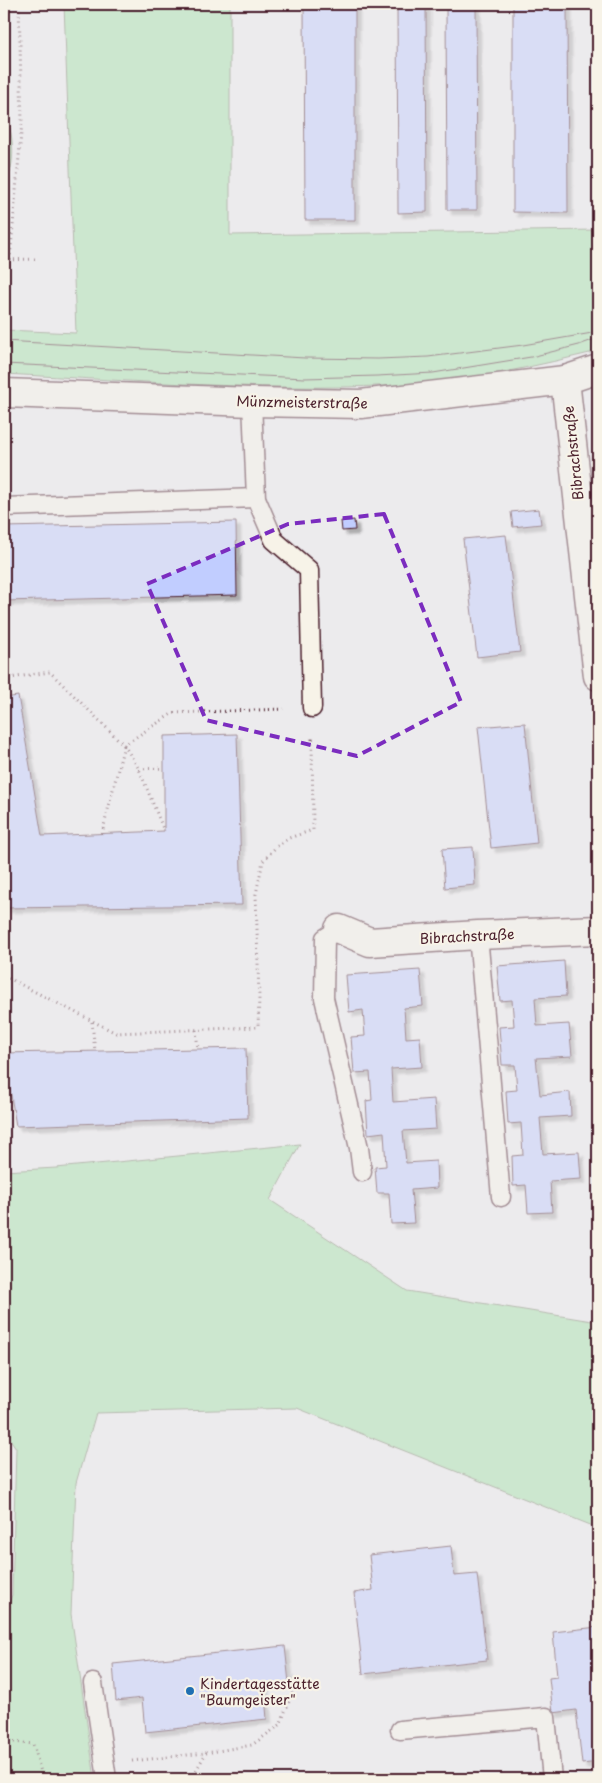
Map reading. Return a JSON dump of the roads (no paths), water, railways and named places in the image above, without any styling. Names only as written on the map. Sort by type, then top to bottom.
[{"type":"street","name":"Münzmeisterstraße","points":[[4,393],[361,404],[565,380],[598,369]]},
{"type":"street","name":"Bibrachstraße","points":[[565,380],[598,676]]},
{"type":"street","name":"Bibrachstraße","points":[[339,929],[370,942],[598,930]]},
{"type":"lane","points":[[252,402],[256,498],[274,540],[309,570],[312,708]]},
{"type":"lane","points":[[4,507],[256,498]]},
{"type":"lane","points":[[339,929],[325,938],[324,998],[359,1148],[362,1172]]},
{"type":"lane","points":[[478,935],[501,1197]]},
{"type":"lane","points":[[93,1683],[105,1771]]},
{"type":"lane","points":[[400,1730],[546,1717],[552,1779]]},
{"type":"tram line","points":[[4,341],[305,358],[378,359],[428,357],[523,345],[598,332]]},
{"type":"tram line","points":[[4,364],[305,378],[377,376],[433,373],[531,357],[579,345],[598,338]]},
{"type":"place","name":"Kindertagesstätte \"Baumgeister\"","points":[[190,1691]]}]
